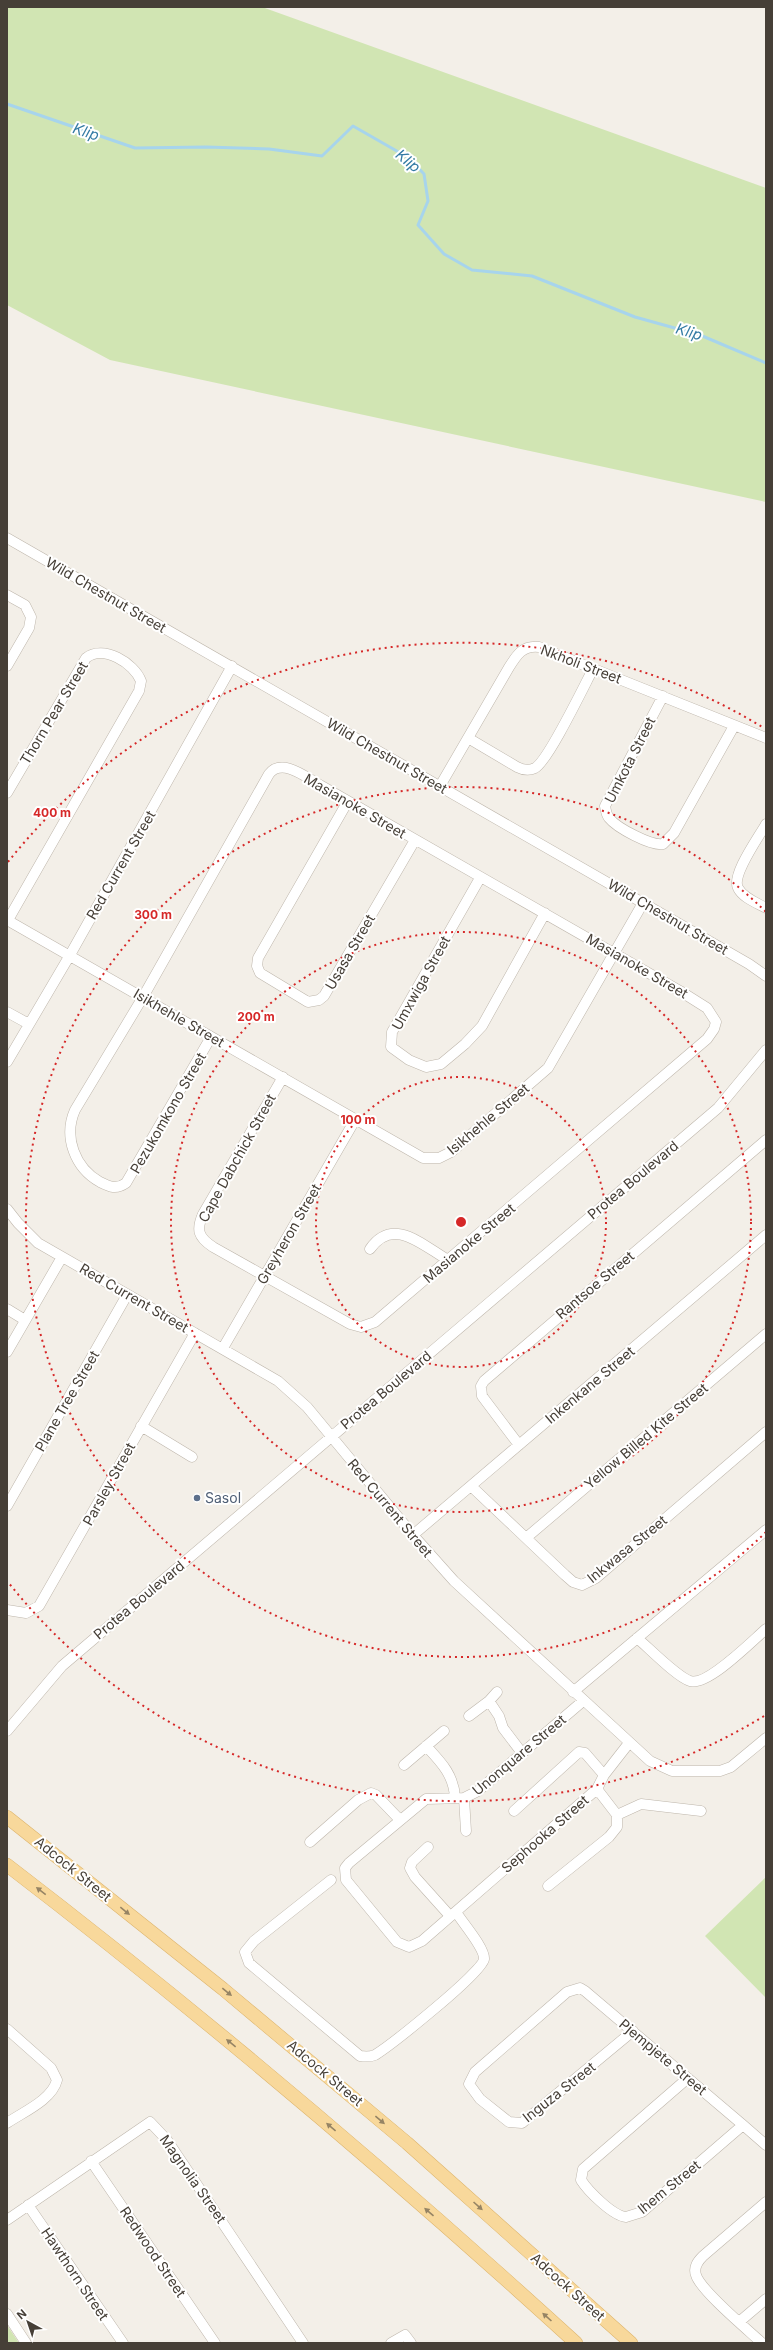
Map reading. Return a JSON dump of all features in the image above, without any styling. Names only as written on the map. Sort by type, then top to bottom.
[{"type":"main road","name":"Adcock Street","points":[[7,1817],[223,1989],[396,2133],[631,2343]]},
{"type":"main road","points":[[7,1865],[259,2065],[395,2181],[576,2343]]},
{"type":"street","name":"Wild Chestnut Street","points":[[7,538],[644,902],[749,964],[766,976]]},
{"type":"street","points":[[7,595],[25,605],[31,617],[29,628],[7,666]]},
{"type":"street","name":"Nkholi Street","points":[[440,786],[508,669],[524,649],[539,647],[766,738]]},
{"type":"street","name":"Thorn Pear Street","points":[[7,793],[86,658],[93,654],[105,653],[136,672],[141,681],[139,691],[7,920]]},
{"type":"street","name":"Red Current Street","points":[[7,1062],[70,956],[232,666]]},
{"type":"street","points":[[468,738],[517,767],[525,770],[534,768],[546,755],[593,669]]},
{"type":"street","name":"Umkota Street","points":[[663,696],[605,806],[606,812],[614,823],[647,841],[663,844],[674,833],[734,726]]},
{"type":"street","name":"Masianoke Street","points":[[143,997],[272,770],[281,767],[292,770],[348,801],[702,1004],[715,1019],[714,1029],[707,1039],[375,1322],[361,1327],[350,1324],[266,1276]]},
{"type":"street","name":"Usasa Street","points":[[348,801],[258,958],[257,966],[260,973],[308,1002],[319,1000],[324,996],[414,840]]},
{"type":"street","points":[[766,824],[740,868],[736,881],[738,888],[743,895],[766,908]]},
{"type":"street","name":"Umxwiga Street","points":[[480,878],[392,1032],[391,1047],[409,1060],[426,1067],[441,1064],[479,1030],[545,914]]},
{"type":"street","name":"Isikhehle Street","points":[[7,920],[423,1158],[439,1158],[451,1152],[548,1068],[644,902]]},
{"type":"street","name":"Pezukomkono Street","points":[[143,997],[71,1121],[70,1128],[77,1160],[90,1176],[116,1188],[130,1179],[211,1037]]},
{"type":"street","points":[[7,1012],[29,1024]]},
{"type":"street","name":"Protea Boulevard","points":[[7,1731],[67,1662],[718,1108],[766,1050]]},
{"type":"street","name":"Cape Dabchick Street","points":[[266,1276],[209,1244],[201,1238],[198,1228],[207,1207],[283,1077]]},
{"type":"street","name":"Greyheron Street","points":[[223,1348],[355,1120]]},
{"type":"street","name":"Rantsoe Street","points":[[519,1445],[482,1396],[481,1386],[489,1375],[766,1140]]},
{"type":"street","name":"Red Current Street","points":[[7,1209],[28,1234],[62,1257],[194,1333],[223,1348],[290,1390],[454,1581],[583,1701],[650,1760],[666,1770],[720,1771],[731,1766],[766,1738]]},
{"type":"street","points":[[370,1250],[381,1237],[394,1232],[405,1236],[448,1260]]},
{"type":"street","name":"Inkenkane Street","points":[[413,1535],[766,1235]]},
{"type":"street","points":[[7,1352],[62,1257]]},
{"type":"street","name":"Plane Tree Street","points":[[7,1506],[127,1295]]},
{"type":"street","points":[[7,1310],[25,1320]]},
{"type":"street","name":"Parsley Street","points":[[7,1610],[26,1613],[39,1606],[194,1333]]},
{"type":"street","name":"Yellow Billed Kite Street","points":[[526,1538],[766,1334]]},
{"type":"street","points":[[141,1426],[192,1457]]},
{"type":"street","name":"Inkwasa Street","points":[[471,1486],[573,1582],[578,1584],[586,1584],[596,1578],[766,1432]]},
{"type":"street","points":[[574,1692],[766,1530]]},
{"type":"street","points":[[637,1638],[686,1680],[697,1682],[710,1676],[766,1629]]},
{"type":"street","points":[[469,1716],[489,1701],[497,1692]]},
{"type":"street","points":[[489,1701],[499,1716],[503,1728],[522,1753]]},
{"type":"street","name":"Unonquare Street","points":[[453,1914],[414,1946],[403,1946],[346,1880],[346,1868],[349,1863],[426,1799],[460,1798],[478,1791],[583,1701]]},
{"type":"street","points":[[404,1765],[444,1731]]},
{"type":"street","name":"Sephooka Street","points":[[453,1914],[597,1789],[604,1775],[629,1743]]},
{"type":"street","points":[[426,1746],[451,1776],[460,1798],[466,1831]]},
{"type":"street","points":[[514,1811],[579,1752],[585,1753],[604,1775]]},
{"type":"street","points":[[548,1886],[614,1832],[618,1821],[617,1815],[597,1789]]},
{"type":"street","points":[[310,1842],[371,1792],[376,1795],[400,1820]]},
{"type":"street","points":[[617,1815],[641,1804],[701,1811]]},
{"type":"street","points":[[331,1880],[254,1941],[245,1952],[245,1957],[249,1963],[360,2056],[374,2055],[390,2044],[469,1979],[482,1964],[484,1955],[480,1946],[453,1914],[410,1868],[412,1862],[428,1847]]},
{"type":"street","name":"Pjempjete Street","points":[[557,2000],[572,1990],[580,1988],[633,2031],[766,2145]]},
{"type":"street","name":"Inguza Street","points":[[557,2000],[472,2076],[471,2088],[480,2099],[509,2122],[522,2123],[530,2119],[633,2031]]},
{"type":"street","points":[[7,2029],[51,2068],[57,2080],[52,2091],[44,2098],[7,2123]]},
{"type":"street","name":"Ihem Street","points":[[688,2078],[583,2168],[581,2180],[585,2186],[616,2214],[626,2218],[642,2212],[743,2125]]},
{"type":"street","name":"Magnolia Street","points":[[7,2220],[150,2122],[167,2140],[303,2343]]},
{"type":"street","name":"Redwood Street","points":[[91,2162],[215,2343]]},
{"type":"street","points":[[762,2343],[702,2285],[697,2279],[695,2267],[703,2256],[766,2202]]},
{"type":"street","name":"Hawthorn Street","points":[[28,2205],[123,2343]]},
{"type":"street","points":[[739,2322],[766,2299]]},
{"type":"street","points":[[7,2314],[26,2343]]},
{"type":"street","points":[[391,2343],[405,2335],[410,2343]]},
{"type":"green space","points":[[7,7],[262,7],[766,188],[766,502],[110,360],[7,305]]},
{"type":"green space","points":[[766,1877],[766,1998],[705,1936]]},
{"type":"green space","points":[[7,2325],[19,2343],[7,2343]]},
{"type":"waterway","name":"Klip","points":[[7,104],[135,148],[206,147],[269,149],[322,156],[353,126],[409,158],[424,174],[428,201],[418,225],[444,254],[472,270],[532,276],[635,317],[700,335],[766,363]]},
{"type":"place","name":"Sasol","points":[[197,1498]]}]
